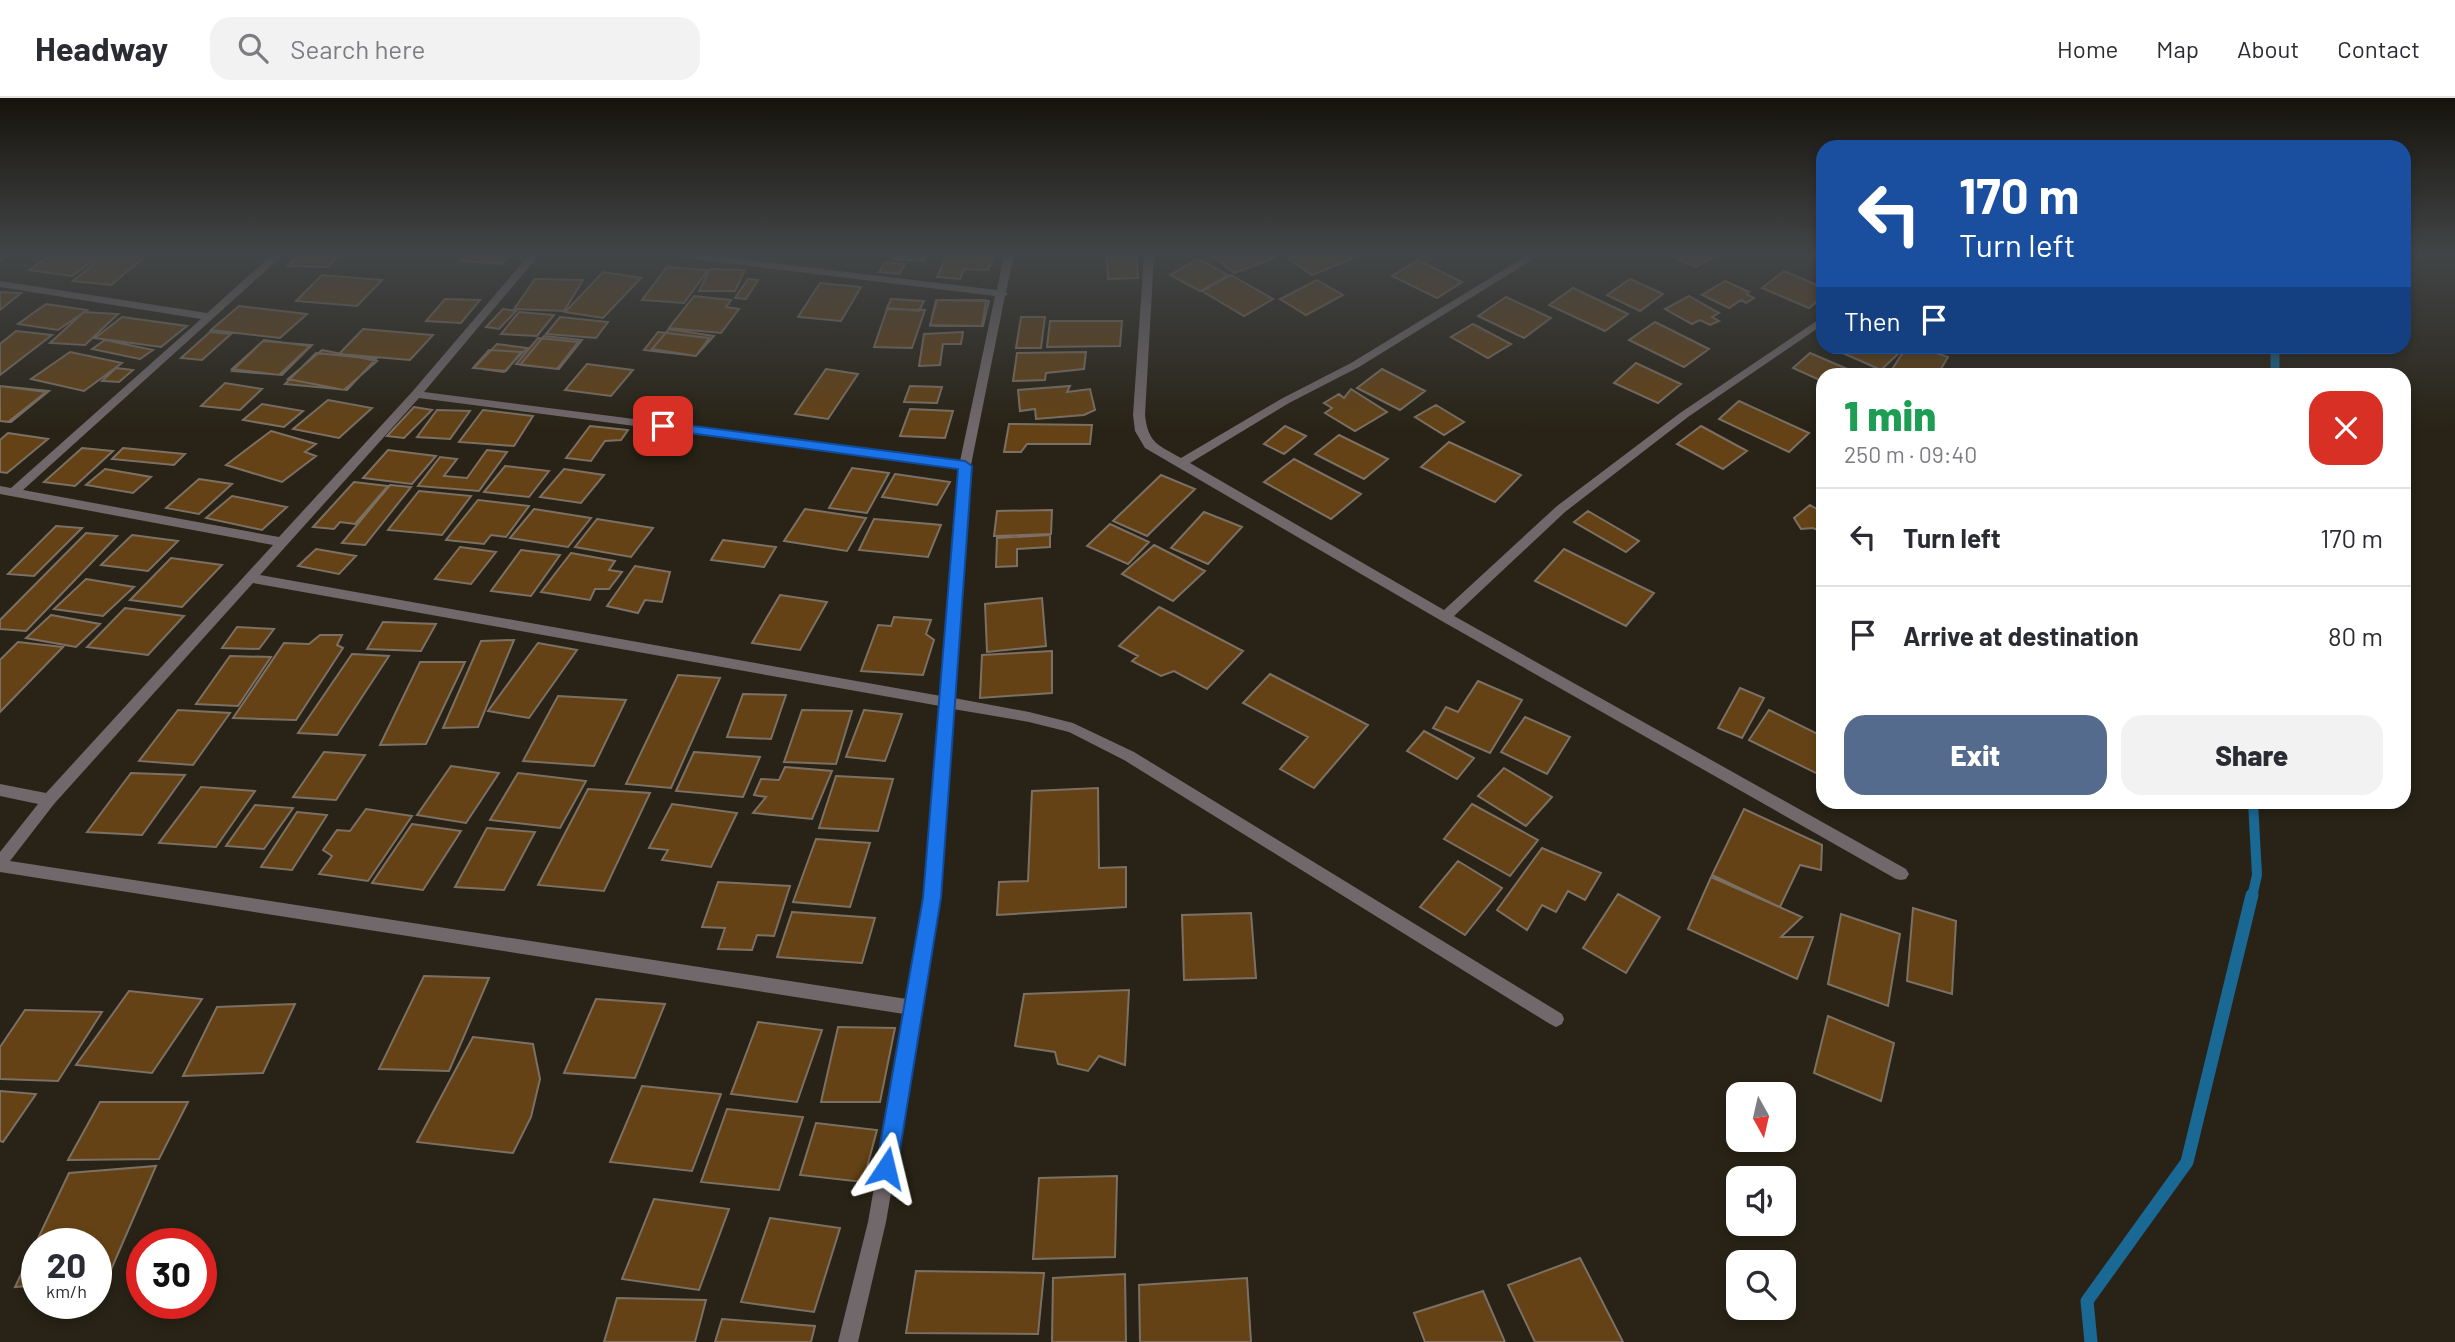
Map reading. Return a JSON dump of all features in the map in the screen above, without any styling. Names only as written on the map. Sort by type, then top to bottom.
[{"type":"street","points":[[185,313],[210,317]]},
{"type":"street","points":[[14,492],[214,313]]},
{"type":"street","points":[[485,313],[416,394],[49,800],[0,864],[915,1008]]},
{"type":"street","points":[[848,1342],[877,1222],[932,898],[965,466],[999,313]]},
{"type":"street","points":[[1145,313],[1139,415],[1141,430],[1149,445],[1445,617],[1901,874]]},
{"type":"street","points":[[1180,464],[1285,401],[1355,365],[1440,313]]},
{"type":"street","points":[[1445,617],[1561,509],[1684,415],[1816,324]]},
{"type":"street","points":[[416,394],[965,466]]},
{"type":"street","points":[[0,490],[282,542]]},
{"type":"street","points":[[250,578],[948,702],[1073,728],[1129,756],[1556,1019]]},
{"type":"street","points":[[0,790],[49,800]]},
{"type":"building","points":[[33,313],[83,313],[58,330],[18,324]]},
{"type":"building","points":[[83,313],[118,314],[85,345],[50,343]]},
{"type":"building","points":[[231,313],[307,314],[280,338],[211,330]]},
{"type":"building","points":[[433,313],[469,313],[461,323],[426,321]]},
{"type":"building","points":[[499,313],[514,313],[499,329],[486,327]]},
{"type":"building","points":[[518,313],[554,315],[537,336],[501,334]]},
{"type":"building","points":[[572,313],[608,313],[603,318]]},
{"type":"building","points":[[681,313],[736,313],[721,333],[669,328]]},
{"type":"building","points":[[801,313],[846,313],[841,321],[798,317]]},
{"type":"building","points":[[886,313],[924,313],[912,348],[874,347]]},
{"type":"building","points":[[933,313],[984,313],[982,326],[930,326]]},
{"type":"building","points":[[933,313],[986,313],[983,326],[930,325]]},
{"type":"building","points":[[1482,313],[1540,313],[1551,318],[1524,338],[1478,316]]},
{"type":"building","points":[[1566,313],[1628,314],[1605,331]]},
{"type":"building","points":[[1672,313],[1719,313],[1712,317],[1719,321],[1710,325],[1700,320],[1692,324]]},
{"type":"building","points":[[122,317],[187,326],[161,347],[95,338]]},
{"type":"building","points":[[560,317],[608,322],[596,338],[546,334]]},
{"type":"building","points":[[1021,317],[1045,317],[1041,348],[1016,348]]},
{"type":"building","points":[[1050,321],[1122,321],[1120,346],[1047,347]]},
{"type":"building","points":[[1655,322],[1709,349],[1684,367],[1629,340]]},
{"type":"building","points":[[1473,324],[1511,344],[1488,358],[1451,337]]},
{"type":"building","points":[[363,329],[433,335],[410,360],[339,354]]},
{"type":"building","points":[[669,329],[714,336],[696,356],[652,349]]},
{"type":"building","points":[[16,331],[52,335],[0,375],[0,344]]},
{"type":"building","points":[[210,332],[231,334],[202,360],[181,358]]},
{"type":"building","points":[[658,332],[709,338],[696,356],[644,350]]},
{"type":"building","points":[[963,332],[961,344],[943,344],[940,365],[919,366],[924,334]]},
{"type":"building","points":[[544,336],[582,340],[559,369],[520,365]]},
{"type":"building","points":[[538,338],[578,342],[557,369],[516,364]]},
{"type":"building","points":[[105,340],[153,350],[140,359],[92,349]]},
{"type":"building","points":[[264,340],[310,346],[279,375],[232,369]]},
{"type":"building","points":[[263,341],[312,345],[282,375],[232,371]]},
{"type":"building","points":[[497,344],[527,348],[504,372],[474,368]]},
{"type":"building","points":[[322,350],[377,361],[344,390],[288,379]]},
{"type":"building","points":[[489,350],[521,352],[506,371],[473,368]]},
{"type":"building","points":[[70,352],[122,363],[84,391],[31,379]]},
{"type":"building","points":[[1086,352],[1084,369],[1046,373],[1045,380],[1013,381],[1017,353]]},
{"type":"building","points":[[316,353],[376,359],[347,390],[285,384]]},
{"type":"building","points":[[1810,353],[1845,368],[1816,368],[1816,378],[1793,368]]},
{"type":"building","points":[[1845,354],[1898,354],[1883,368],[1876,368]]},
{"type":"building","points":[[1902,354],[1939,354],[1948,357],[1942,368],[1893,368]]},
{"type":"building","points":[[1636,363],[1681,384],[1658,403],[1614,383]]},
{"type":"building","points":[[587,364],[633,370],[611,396],[565,390]]},
{"type":"building","points":[[116,368],[133,370],[119,382],[102,381]]},
{"type":"building","points":[[826,369],[858,374],[828,419],[795,414]]},
{"type":"building","points":[[1382,369],[1425,391],[1400,410],[1357,388]]},
{"type":"building","points":[[225,383],[262,389],[240,410],[201,406]]},
{"type":"building","points":[[0,386],[46,392],[8,422],[0,421]]},
{"type":"building","points":[[0,386],[49,391],[11,422],[0,421]]},
{"type":"building","points":[[910,386],[942,387],[937,403],[904,402]]},
{"type":"building","points":[[1070,386],[1067,392],[1090,389],[1095,410],[1084,415],[1036,419],[1035,409],[1020,411],[1018,390]]},
{"type":"building","points":[[1351,389],[1387,412],[1355,431],[1325,413],[1332,408],[1324,403],[1339,394],[1344,398]]},
{"type":"building","points":[[328,400],[372,408],[339,438],[293,429]]},
{"type":"building","points":[[1739,401],[1809,433],[1789,452],[1719,419]]},
{"type":"building","points":[[262,404],[303,411],[284,427],[243,420]]},
{"type":"building","points":[[1436,405],[1464,422],[1444,435],[1415,417]]},
{"type":"building","points":[[414,407],[432,410],[404,438],[387,436]]},
{"type":"building","points":[[910,409],[953,411],[945,438],[900,436]]},
{"type":"building","points":[[437,410],[470,411],[450,439],[417,437]]},
{"type":"building","points":[[483,410],[533,416],[514,446],[459,442]]},
{"type":"building","points":[[1009,424],[1092,425],[1090,444],[1027,444],[1021,452],[1004,452]]},
{"type":"building","points":[[590,426],[628,430],[621,440],[605,441],[591,461],[566,458]]},
{"type":"building","points":[[1285,426],[1306,436],[1284,454],[1264,444]]},
{"type":"building","points":[[1701,426],[1747,451],[1723,469],[1677,444]]},
{"type":"building","points":[[271,431],[316,444],[305,452],[316,456],[282,482],[226,465]]},
{"type":"building","points":[[8,433],[48,439],[7,473],[0,472],[0,440]]},
{"type":"building","points":[[1339,435],[1388,459],[1364,479],[1315,454]]},
{"type":"building","points":[[1449,442],[1521,475],[1495,502],[1421,467]]},
{"type":"building","points":[[82,448],[113,451],[75,486],[44,482]]},
{"type":"building","points":[[123,448],[185,454],[174,465],[112,459]]},
{"type":"building","points":[[388,450],[436,456],[412,484],[363,478]]},
{"type":"building","points":[[487,450],[507,452],[479,491],[418,486],[440,457],[457,459],[444,476],[467,478]]},
{"type":"building","points":[[1294,459],[1361,494],[1331,519],[1264,482]]},
{"type":"building","points":[[505,466],[549,471],[529,497],[484,492]]},
{"type":"building","points":[[852,468],[889,473],[867,513],[829,508]]},
{"type":"building","points":[[105,469],[151,477],[133,493],[86,485]]},
{"type":"building","points":[[564,469],[604,475],[581,503],[540,497]]},
{"type":"building","points":[[895,474],[950,482],[937,505],[882,497]]},
{"type":"building","points":[[1161,475],[1195,489],[1147,536],[1113,521]]},
{"type":"building","points":[[199,479],[232,484],[199,514],[166,508]]},
{"type":"building","points":[[354,482],[388,486],[355,524],[340,522],[334,529],[313,527]]},
{"type":"building","points":[[390,485],[411,487],[365,545],[342,543]]},
{"type":"building","points":[[419,491],[471,496],[442,535],[388,530]]},
{"type":"building","points":[[232,496],[287,507],[262,530],[206,518]]},
{"type":"building","points":[[478,500],[529,506],[506,537],[491,535],[484,544],[446,540]]},
{"type":"building","points":[[1810,505],[1816,508],[1816,529],[1801,529],[1794,518]]},
{"type":"building","points":[[534,509],[591,518],[568,547],[510,538]]},
{"type":"building","points":[[805,509],[866,518],[847,551],[784,541]]},
{"type":"building","points":[[1052,510],[1051,534],[994,536],[997,511]]},
{"type":"building","points":[[1588,511],[1639,541],[1626,552],[1574,522]]},
{"type":"building","points":[[1204,512],[1242,527],[1208,564],[1171,548]]},
{"type":"building","points":[[597,519],[653,528],[631,557],[575,547]]},
{"type":"building","points":[[874,519],[941,525],[928,557],[859,550]]},
{"type":"building","points":[[1110,524],[1149,542],[1128,564],[1087,546]]},
{"type":"building","points":[[56,526],[82,528],[34,576],[8,574]]},
{"type":"building","points":[[86,533],[117,536],[26,631],[0,629],[0,620]]},
{"type":"building","points":[[132,535],[178,541],[148,571],[101,565]]},
{"type":"building","points":[[1050,535],[1050,547],[1017,549],[1017,566],[996,567],[997,538]]},
{"type":"building","points":[[723,540],[776,547],[764,567],[711,560]]},
{"type":"building","points":[[1154,545],[1205,571],[1173,601],[1122,574]]},
{"type":"building","points":[[460,547],[496,552],[471,584],[435,579]]},
{"type":"building","points":[[316,549],[356,556],[339,574],[298,566]]},
{"type":"building","points":[[1564,549],[1654,593],[1626,626],[1535,581]]},
{"type":"building","points":[[521,550],[560,555],[531,596],[491,591]]},
{"type":"building","points":[[571,553],[615,561],[609,570],[622,572],[609,589],[595,589],[590,600],[541,592]]},
{"type":"building","points":[[171,558],[222,565],[182,607],[130,600]]},
{"type":"building","points":[[635,566],[670,572],[662,602],[645,600],[638,613],[607,606]]},
{"type":"building","points":[[86,579],[134,587],[103,616],[54,609]]},
{"type":"building","points":[[780,595],[827,602],[800,650],[752,643]]},
{"type":"building","points":[[1042,598],[1046,646],[987,652],[985,604]]},
{"type":"building","points":[[1159,607],[1243,651],[1207,689],[1174,671],[1161,676],[1132,661],[1138,656],[1119,646]]},
{"type":"building","points":[[125,608],[184,616],[148,655],[87,647]]},
{"type":"building","points":[[51,615],[100,624],[76,647],[26,638]]},
{"type":"building","points":[[894,617],[931,620],[926,634],[934,640],[923,675],[861,671],[878,625],[891,626]]},
{"type":"building","points":[[383,622],[436,624],[421,651],[367,649]]},
{"type":"building","points":[[237,627],[274,629],[259,649],[222,648]]},
{"type":"building","points":[[320,635],[342,635],[337,645],[343,648],[296,720],[233,718],[284,643],[309,644]]},
{"type":"building","points":[[514,640],[478,727],[443,728],[481,641]]},
{"type":"building","points":[[18,642],[63,647],[0,712],[0,660]]},
{"type":"building","points":[[538,643],[577,650],[529,718],[488,711]]},
{"type":"building","points":[[1052,651],[1052,693],[980,698],[982,655]]},
{"type":"building","points":[[352,654],[389,656],[337,735],[298,733]]},
{"type":"building","points":[[230,656],[271,657],[238,706],[196,704]]},
{"type":"building","points":[[420,662],[465,662],[426,744],[380,745]]},
{"type":"building","points":[[1270,674],[1368,725],[1314,788],[1280,769],[1308,737],[1243,703]]},
{"type":"building","points":[[678,675],[720,678],[671,788],[626,784]]},
{"type":"building","points":[[1478,681],[1522,700],[1490,753],[1433,728],[1446,707],[1458,712]]},
{"type":"building","points":[[1740,688],[1764,698],[1742,738],[1718,728]]},
{"type":"building","points":[[743,694],[786,695],[771,739],[727,737]]},
{"type":"building","points":[[558,696],[626,700],[594,766],[523,761]]},
{"type":"building","points":[[178,710],[230,713],[193,765],[139,761]]},
{"type":"building","points":[[802,710],[852,711],[836,764],[784,762]]},
{"type":"building","points":[[864,710],[902,714],[885,761],[846,757]]},
{"type":"building","points":[[1769,710],[1816,733],[1816,773],[1749,740]]},
{"type":"building","points":[[1525,717],[1570,737],[1547,774],[1501,752]]},
{"type":"building","points":[[1424,731],[1474,758],[1457,779],[1407,751]]},
{"type":"building","points":[[324,752],[365,755],[336,800],[293,797]]},
{"type":"building","points":[[694,752],[760,757],[743,797],[676,791]]},
{"type":"building","points":[[451,766],[499,773],[466,823],[417,815]]},
{"type":"building","points":[[785,767],[832,771],[812,819],[753,813],[766,797],[754,795],[761,779],[779,780]]},
{"type":"building","points":[[1504,768],[1552,797],[1526,826],[1478,796]]},
{"type":"building","points":[[131,773],[185,775],[142,835],[87,832]]},
{"type":"building","points":[[518,773],[586,781],[560,828],[490,820]]},
{"type":"building","points":[[836,776],[893,779],[878,831],[819,828]]},
{"type":"building","points":[[201,787],[255,791],[216,847],[159,843]]},
{"type":"building","points":[[1098,788],[1099,868],[1126,867],[1126,907],[997,915],[999,882],[1028,881],[1032,791]]},
{"type":"building","points":[[588,789],[650,793],[604,891],[538,885]]},
{"type":"building","points":[[672,804],[737,813],[711,867],[662,860],[668,850],[649,848]]},
{"type":"building","points":[[1472,804],[1538,840],[1510,876],[1444,839]]},
{"type":"building","points":[[255,805],[293,808],[264,849],[226,846]]},
{"type":"building","points":[[366,809],[412,816],[368,881],[319,874],[332,856],[323,850],[337,830],[350,831]]},
{"type":"building","points":[[1744,809],[1822,845],[1821,870],[1800,865],[1780,907],[1712,875]]},
{"type":"building","points":[[297,812],[327,815],[292,870],[261,867]]},
{"type":"building","points":[[412,824],[461,831],[423,890],[372,883]]},
{"type":"building","points":[[487,828],[535,832],[504,890],[455,887]]},
{"type":"building","points":[[816,839],[870,843],[850,907],[793,902]]},
{"type":"building","points":[[1542,848],[1601,873],[1585,900],[1568,891],[1556,912],[1542,905],[1527,930],[1497,910]]},
{"type":"building","points":[[1458,861],[1502,888],[1465,935],[1420,907]]},
{"type":"building","points":[[1711,877],[1802,917],[1781,937],[1813,937],[1797,979],[1688,929]]},
{"type":"building","points":[[718,882],[790,886],[774,936],[757,935],[752,950],[718,949],[725,928],[702,927]]},
{"type":"building","points":[[1618,894],[1660,917],[1626,973],[1583,948]]},
{"type":"building","points":[[1913,908],[1956,921],[1952,994],[1907,981]]},
{"type":"building","points":[[792,912],[875,918],[862,963],[777,957]]},
{"type":"building","points":[[1251,913],[1256,978],[1184,980],[1182,915]]},
{"type":"building","points":[[1841,914],[1900,934],[1888,1006],[1828,984]]},
{"type":"building","points":[[424,976],[489,978],[449,1071],[379,1069]]},
{"type":"building","points":[[1129,990],[1125,1065],[1099,1056],[1088,1071],[1058,1064],[1055,1052],[1015,1046],[1024,994]]},
{"type":"building","points":[[129,991],[202,999],[152,1073],[76,1065]]},
{"type":"building","points":[[596,999],[665,1004],[635,1078],[564,1073]]},
{"type":"building","points":[[295,1004],[263,1073],[183,1076],[217,1007]]},
{"type":"building","points":[[25,1010],[102,1012],[58,1081],[0,1079],[0,1047]]},
{"type":"building","points":[[1828,1016],[1894,1043],[1881,1101],[1814,1073]]},
{"type":"building","points":[[758,1022],[822,1030],[797,1102],[731,1094]]},
{"type":"building","points":[[838,1027],[895,1028],[880,1102],[821,1102]]},
{"type":"building","points":[[473,1037],[533,1044],[540,1079],[531,1117],[513,1153],[417,1142]]},
{"type":"building","points":[[642,1086],[721,1094],[692,1171],[610,1162]]},
{"type":"building","points":[[0,1091],[36,1094],[3,1142],[0,1141]]},
{"type":"building","points":[[100,1102],[188,1102],[159,1159],[68,1160]]},
{"type":"building","points":[[727,1109],[803,1117],[779,1190],[701,1182]]},
{"type":"building","points":[[816,1123],[877,1130],[863,1182],[800,1175]]},
{"type":"building","points":[[156,1166],[129,1228],[126,1228],[126,1235],[112,1267],[112,1228],[43,1228],[69,1173]]},
{"type":"building","points":[[1117,1176],[1115,1257],[1033,1259],[1039,1178]]},
{"type":"building","points":[[654,1199],[729,1209],[699,1290],[622,1279]]},
{"type":"building","points":[[770,1218],[840,1228],[814,1312],[741,1302]]},
{"type":"building","points":[[1580,1258],[1623,1342],[1535,1342],[1508,1285]]},
{"type":"building","points":[[916,1271],[1044,1273],[1038,1334],[906,1333]]},
{"type":"building","points":[[21,1274],[21,1286],[15,1287]]},
{"type":"building","points":[[1125,1274],[1126,1342],[1052,1342],[1053,1278]]},
{"type":"building","points":[[1247,1278],[1251,1342],[1140,1342],[1139,1285]]},
{"type":"building","points":[[1483,1291],[1505,1342],[1425,1342],[1414,1313]]},
{"type":"building","points":[[617,1298],[706,1300],[695,1342],[604,1342]]},
{"type":"building","points":[[722,1319],[815,1326],[811,1342],[715,1342]]},
{"type":"waterway","points":[[2275,354],[2275,368]]},
{"type":"waterway","points":[[2252,897],[2257,875],[2253,809]]},
{"type":"waterway","points":[[2091,1342],[2087,1301],[2187,1162],[2252,895]]},
{"type":"route","points":[[663,426],[965,466],[932,898],[886,1168]]}]
